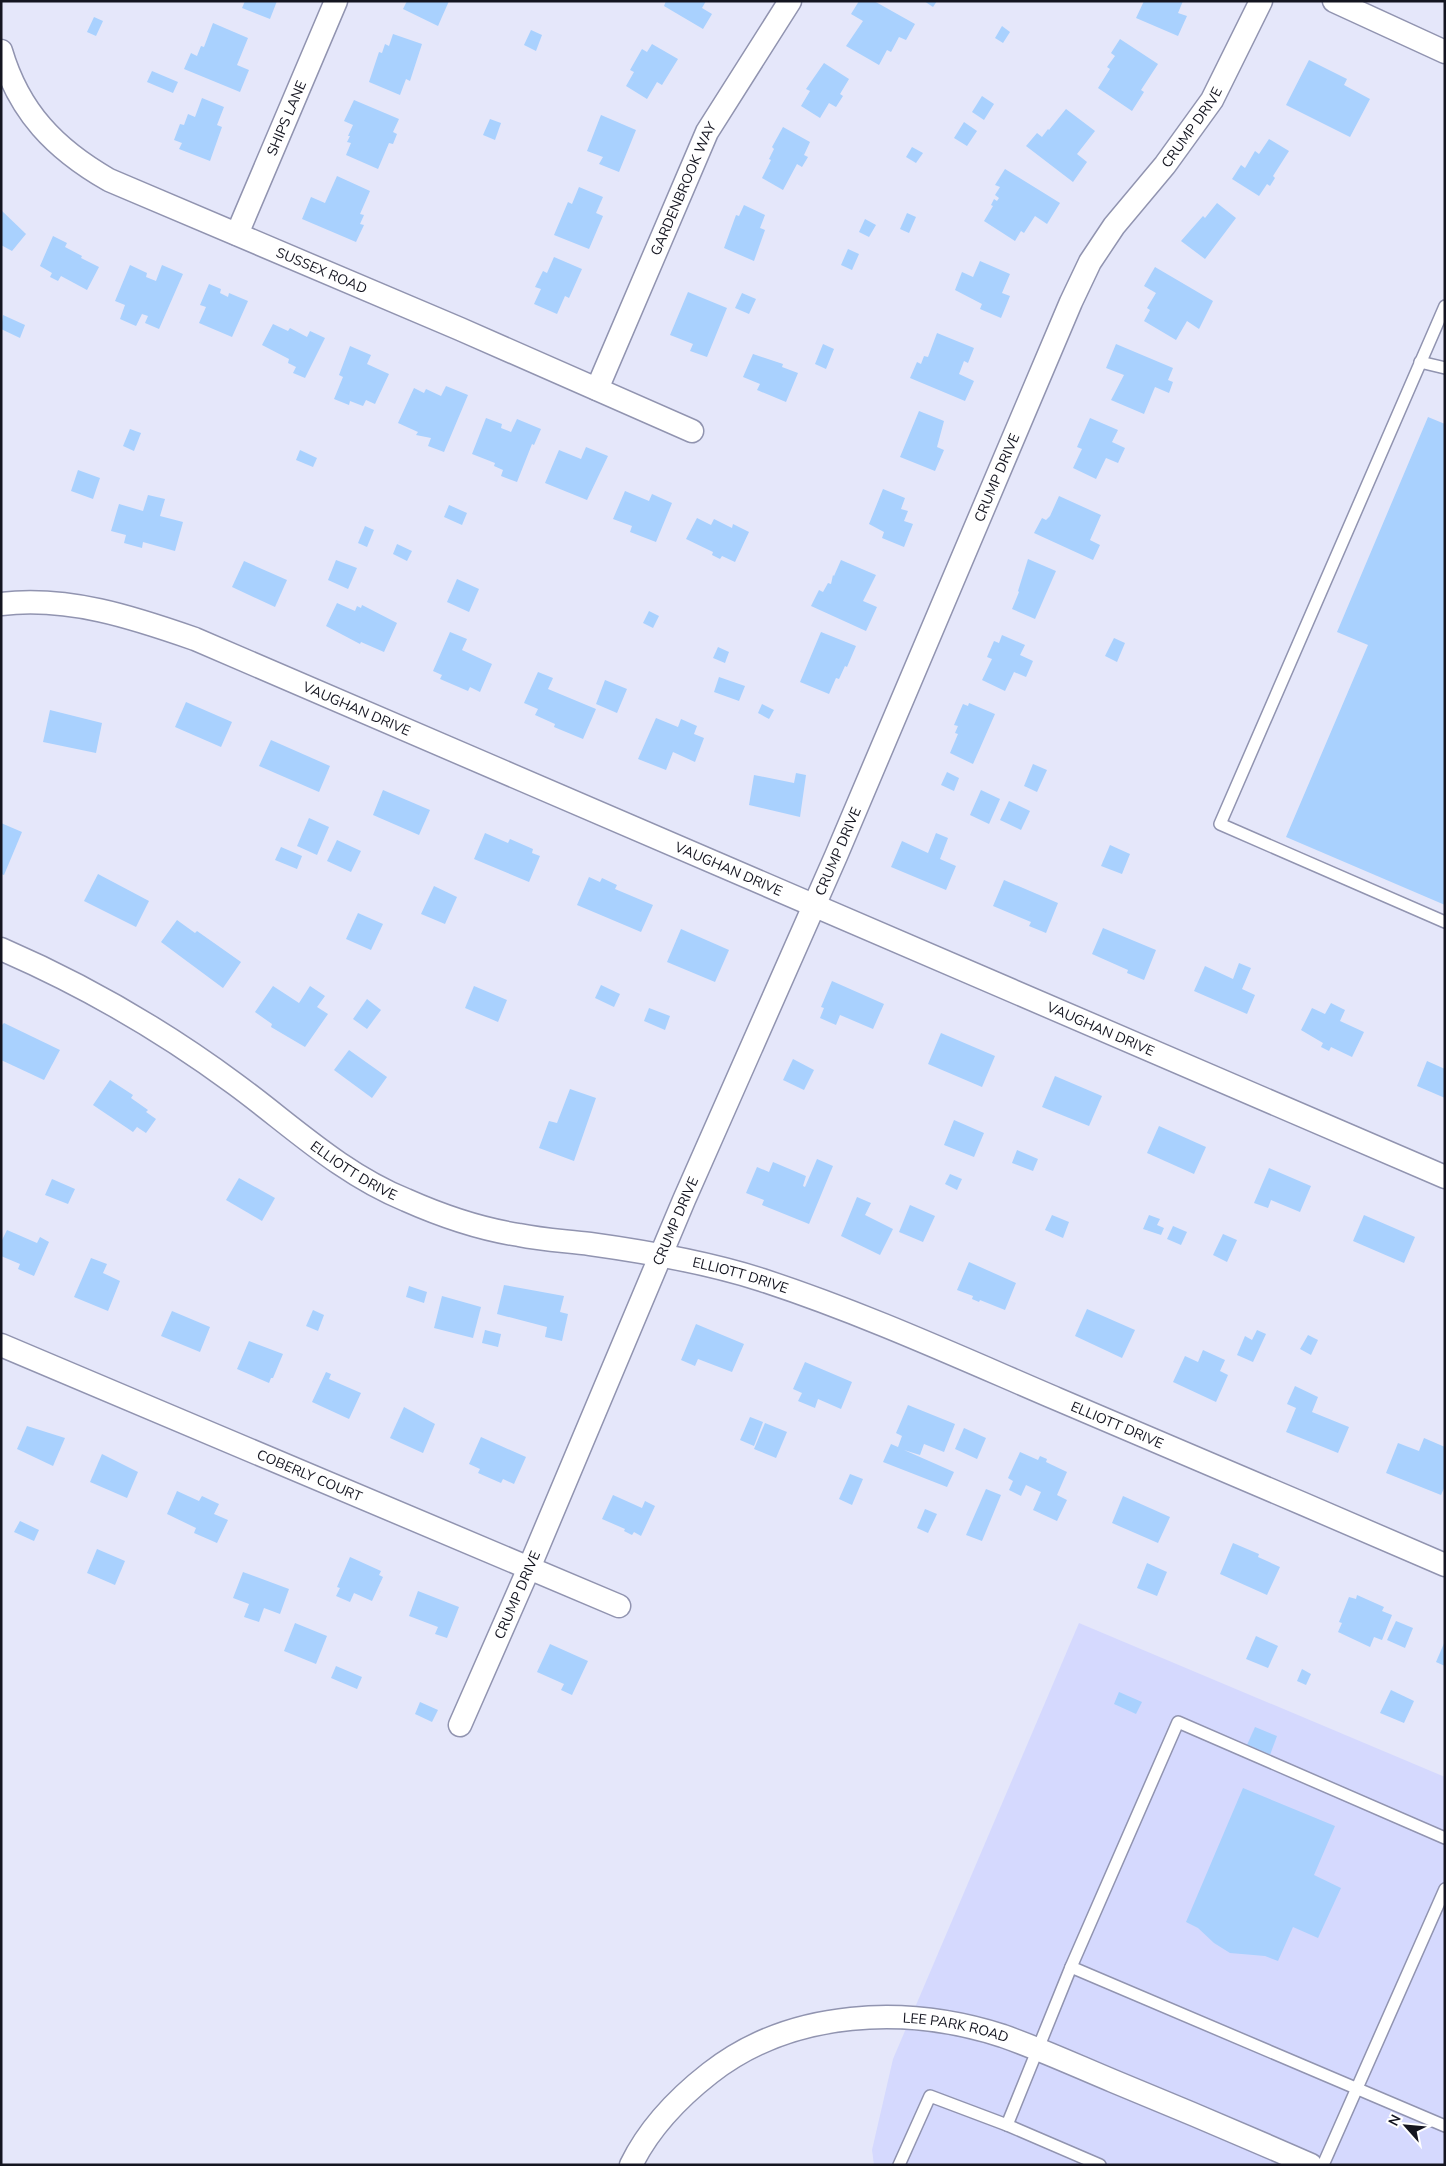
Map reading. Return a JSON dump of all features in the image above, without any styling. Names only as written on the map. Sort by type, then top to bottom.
[{"type":"street","name":"SHIPS LANE","points":[[237,234],[336,1]]},
{"type":"street","name":"GARDENBROOK WAY","points":[[597,389],[707,132],[790,1]]},
{"type":"street","name":"CRUMP DRIVE","points":[[460,1725],[530,1568],[662,1255],[814,906],[1071,302],[1090,262],[1114,226],[1165,165],[1212,100],[1261,1]]},
{"type":"street","points":[[1334,1],[1445,52]]},
{"type":"street","name":"SUSSEX ROAD","points":[[1,51],[7,70],[21,99],[39,125],[57,144],[82,164],[109,180],[597,389],[692,432]]},
{"type":"street","name":"VAUGHAN DRIVE","points":[[1,604],[26,601],[52,602],[104,611],[145,621],[195,639],[1445,1177]]},
{"type":"street","name":"ELLIOTT DRIVE","points":[[1,949],[45,968],[111,1003],[176,1042],[237,1085],[323,1154],[356,1175],[399,1198],[436,1213],[520,1236],[662,1255],[737,1272],[799,1292],[902,1331],[1445,1565]]},
{"type":"street","name":"COBERLY COURT","points":[[1,1345],[619,1606]]},
{"type":"street","name":"LEE PARK ROAD","points":[[630,2165],[656,2126],[691,2088],[721,2065],[753,2045],[774,2036],[822,2023],[856,2019],[922,2018],[964,2025],[1004,2037],[1204,2118],[1311,2165]]},
{"type":"lane","points":[[1445,306],[1220,824],[1445,922]]},
{"type":"lane","points":[[1420,362],[1445,368]]},
{"type":"lane","points":[[1007,2125],[1071,1967],[1178,1722],[1445,1838]]},
{"type":"lane","points":[[1323,2165],[1445,1889]]},
{"type":"lane","points":[[1071,1967],[1445,2126]]},
{"type":"lane","points":[[899,2165],[930,2096],[1007,2125],[1100,2165]]},
{"type":"shaded area","points":[[1079,1623],[1445,1777],[1445,2165],[874,2165],[872,2150],[893,2059]]},
{"type":"building","points":[[245,1],[277,1],[270,19],[242,8]]},
{"type":"building","points":[[407,1],[449,1],[438,26],[403,9]]},
{"type":"building","points":[[666,1],[706,1],[702,8],[712,14],[703,29],[664,6]]},
{"type":"building","points":[[859,1],[874,1],[915,24],[906,40],[899,37],[891,52],[887,50],[879,65],[846,46],[863,21],[851,14]]},
{"type":"building","points":[[924,1],[937,1],[933,7]]},
{"type":"building","points":[[1144,1],[1183,1],[1178,13],[1187,16],[1178,36],[1136,18]]},
{"type":"building","points":[[94,17],[103,21],[96,36],[87,32]]},
{"type":"building","points":[[213,23],[248,38],[237,65],[249,70],[240,92],[184,69],[191,53],[197,56],[201,46],[204,47]]},
{"type":"building","points":[[1002,26],[1010,32],[1003,43],[995,38]]},
{"type":"building","points":[[531,30],[542,35],[536,51],[524,45]]},
{"type":"building","points":[[393,34],[422,44],[410,81],[406,79],[400,95],[369,82],[379,52],[382,53],[385,44],[389,46]]},
{"type":"building","points":[[1120,39],[1158,64],[1141,90],[1144,92],[1132,111],[1098,88],[1110,69],[1107,67],[1115,56],[1111,53]]},
{"type":"building","points":[[652,44],[678,59],[662,85],[657,82],[647,99],[626,86],[634,72],[630,70],[642,49],[647,52]]},
{"type":"building","points":[[1309,60],[1347,79],[1344,85],[1370,99],[1350,137],[1286,105]]},
{"type":"building","points":[[824,63],[849,79],[840,94],[843,96],[836,107],[829,103],[820,118],[801,106],[810,91],[806,89]]},
{"type":"building","points":[[152,71],[178,82],[173,93],[147,82]]},
{"type":"building","points":[[982,96],[994,104],[984,120],[972,112]]},
{"type":"building","points":[[202,98],[224,107],[217,125],[222,127],[210,161],[179,149],[182,143],[174,140],[180,124],[184,125],[188,114],[195,117]]},
{"type":"building","points":[[354,100],[399,119],[393,132],[397,134],[393,144],[389,143],[378,169],[346,155],[351,143],[347,142],[350,136],[348,136],[353,125],[344,121]]},
{"type":"building","points":[[1066,109],[1095,131],[1077,154],[1087,162],[1073,182],[1026,146],[1037,133],[1042,137]]},
{"type":"building","points":[[601,115],[636,130],[619,172],[599,164],[603,157],[587,151]]},
{"type":"building","points":[[490,119],[501,123],[495,140],[483,135]]},
{"type":"building","points":[[964,122],[977,131],[967,146],[954,138]]},
{"type":"building","points":[[783,127],[810,142],[804,155],[808,157],[802,167],[797,164],[783,190],[762,178],[771,160],[769,159],[774,149],[772,147]]},
{"type":"building","points":[[1269,139],[1289,151],[1273,176],[1275,178],[1270,186],[1267,184],[1259,196],[1232,179],[1241,165],[1245,168],[1255,151],[1259,154]]},
{"type":"building","points":[[912,147],[923,153],[916,163],[906,157]]},
{"type":"building","points":[[1005,169],[1060,203],[1047,224],[1035,216],[1024,233],[1021,231],[1015,241],[984,221],[993,206],[991,205],[994,199],[997,201],[999,198],[995,195],[1000,187],[995,185]]},
{"type":"building","points":[[337,176],[370,191],[360,214],[364,215],[360,224],[364,225],[356,242],[302,219],[311,197],[325,203]]},
{"type":"building","points":[[579,187],[603,197],[596,213],[603,216],[589,249],[554,235],[568,202],[572,204]]},
{"type":"building","points":[[1217,203],[1236,218],[1205,259],[1181,241],[1203,216],[1205,218]]},
{"type":"building","points":[[744,205],[765,215],[760,228],[765,230],[754,261],[724,248],[736,215],[739,216]]},
{"type":"building","points":[[1,210],[26,234],[12,251],[1,245]]},
{"type":"building","points":[[907,213],[916,217],[909,233],[900,229]]},
{"type":"building","points":[[865,219],[876,225],[869,237],[859,232]]},
{"type":"building","points":[[53,236],[67,243],[65,247],[82,256],[81,258],[99,267],[87,290],[61,276],[58,281],[50,277],[52,273],[40,266]]},
{"type":"building","points":[[848,249],[859,254],[852,270],[841,265]]},
{"type":"building","points":[[554,257],[582,269],[569,298],[565,296],[557,314],[534,304],[541,289],[535,287],[543,271],[547,273]]},
{"type":"building","points":[[980,261],[1010,274],[1002,293],[1010,296],[1001,318],[980,309],[982,304],[955,290],[962,272],[973,277]]},
{"type":"building","points":[[130,265],[147,273],[146,277],[156,281],[162,265],[183,274],[159,329],[145,323],[148,316],[142,314],[136,326],[120,319],[125,305],[115,301]]},
{"type":"building","points":[[1155,267],[1213,301],[1199,329],[1187,321],[1176,340],[1144,321],[1150,310],[1147,308],[1156,293],[1144,286]]},
{"type":"building","points":[[209,284],[221,289],[220,293],[228,297],[229,293],[248,301],[232,337],[199,323],[206,307],[200,305]]},
{"type":"building","points":[[688,292],[727,308],[707,357],[690,351],[693,344],[670,335]]},
{"type":"building","points":[[742,293],[756,299],[749,314],[735,308]]},
{"type":"building","points":[[3,315],[25,325],[20,338],[1,329]]},
{"type":"building","points":[[273,324],[288,331],[290,328],[307,337],[310,331],[325,338],[305,378],[293,373],[296,367],[288,363],[289,359],[262,345]]},
{"type":"building","points":[[937,333],[974,348],[968,363],[964,361],[959,374],[974,381],[965,401],[910,378],[917,362],[921,364],[924,356],[928,357]]},
{"type":"building","points":[[823,344],[834,349],[826,369],[815,364]]},
{"type":"building","points":[[1116,344],[1173,368],[1168,380],[1173,382],[1169,393],[1155,387],[1144,414],[1111,400],[1124,375],[1106,368]]},
{"type":"building","points":[[350,346],[371,355],[367,364],[389,374],[375,404],[366,400],[363,406],[350,401],[349,405],[334,399],[343,377],[339,375]]},
{"type":"building","points":[[753,354],[783,364],[782,367],[798,373],[786,402],[757,390],[760,384],[743,377]]},
{"type":"building","points":[[446,386],[468,395],[444,452],[428,446],[431,438],[416,435],[418,432],[398,423],[414,388],[424,393],[426,389],[441,396]]},
{"type":"building","points":[[919,411],[944,421],[937,447],[944,450],[935,471],[900,457]]},
{"type":"building","points":[[1428,417],[1445,424],[1445,905],[1286,837],[1368,645],[1337,632]]},
{"type":"building","points":[[486,418],[502,424],[501,428],[511,432],[517,419],[541,429],[534,445],[532,444],[517,482],[501,476],[503,470],[494,466],[495,463],[472,454]]},
{"type":"building","points":[[1090,418],[1118,430],[1112,442],[1125,448],[1118,463],[1106,458],[1096,479],[1073,468],[1082,449],[1077,447]]},
{"type":"building","points":[[130,429],[141,433],[134,451],[123,446]]},
{"type":"building","points":[[586,447],[608,456],[587,500],[545,483],[559,450],[581,459]]},
{"type":"building","points":[[300,450],[317,458],[313,467],[296,460]]},
{"type":"building","points":[[78,470],[100,478],[93,499],[71,491]]},
{"type":"building","points":[[883,489],[905,498],[901,509],[908,511],[904,521],[913,524],[904,547],[882,538],[884,532],[869,524]]},
{"type":"building","points":[[625,491],[649,501],[652,494],[672,503],[656,542],[630,532],[632,526],[613,519]]},
{"type":"building","points":[[148,495],[165,499],[160,516],[183,522],[175,551],[143,542],[142,548],[124,543],[126,535],[111,531],[119,504],[143,511]]},
{"type":"building","points":[[1059,496],[1101,515],[1090,540],[1100,545],[1093,560],[1034,533],[1042,518],[1046,520],[1050,516]]},
{"type":"building","points":[[449,505],[467,513],[462,525],[444,517]]},
{"type":"building","points":[[697,518],[711,525],[714,519],[732,528],[733,524],[749,532],[735,562],[722,556],[720,559],[712,555],[713,552],[686,539]]},
{"type":"building","points":[[365,526],[374,530],[367,547],[358,543]]},
{"type":"building","points":[[397,544],[412,551],[407,561],[393,554]]},
{"type":"building","points":[[1028,559],[1056,571],[1035,619],[1012,609]]},
{"type":"building","points":[[336,560],[357,568],[348,589],[328,580]]},
{"type":"building","points":[[841,560],[876,575],[863,601],[877,607],[866,631],[811,606],[819,590],[823,592],[828,583],[831,584],[833,575]]},
{"type":"building","points":[[244,561],[287,580],[275,607],[232,587]]},
{"type":"building","points":[[457,579],[479,589],[469,612],[447,602]]},
{"type":"building","points":[[337,603],[355,611],[357,606],[361,608],[362,605],[397,623],[384,652],[361,642],[360,644],[326,626]]},
{"type":"building","points":[[649,611],[659,616],[653,628],[643,623]]},
{"type":"building","points":[[450,632],[467,639],[462,650],[492,664],[480,692],[470,687],[468,691],[440,679],[442,675],[433,671]]},
{"type":"building","points":[[821,632],[856,646],[847,667],[845,666],[839,679],[836,678],[829,694],[800,682]]},
{"type":"building","points":[[1002,635],[1025,645],[1020,655],[1033,661],[1026,677],[1014,672],[1005,691],[982,680],[992,659],[987,657],[994,641],[999,643]]},
{"type":"building","points":[[1114,638],[1125,643],[1117,662],[1105,656]]},
{"type":"building","points":[[718,647],[729,652],[725,663],[713,658]]},
{"type":"building","points":[[538,672],[553,678],[548,689],[596,709],[583,739],[554,727],[555,724],[535,715],[538,709],[524,703]]},
{"type":"building","points":[[719,677],[745,686],[739,701],[714,692]]},
{"type":"building","points":[[605,680],[627,689],[617,713],[596,704]]},
{"type":"building","points":[[186,702],[232,722],[221,747],[175,727]]},
{"type":"building","points":[[969,703],[995,714],[973,764],[950,753],[958,734],[955,733],[958,726],[954,725],[963,704],[968,706]]},
{"type":"building","points":[[762,704],[774,710],[769,719],[758,713]]},
{"type":"building","points":[[50,710],[102,723],[96,753],[43,742]]},
{"type":"building","points":[[656,718],[678,727],[681,719],[697,726],[694,734],[704,738],[695,762],[673,752],[666,770],[638,759]]},
{"type":"building","points":[[271,740],[330,766],[319,792],[259,766]]},
{"type":"building","points":[[1033,764],[1047,770],[1037,792],[1024,786]]},
{"type":"building","points":[[947,772],[959,778],[954,791],[941,785]]},
{"type":"building","points":[[796,773],[806,775],[800,817],[749,805],[754,775],[794,783]]},
{"type":"building","points":[[383,790],[430,810],[419,835],[373,815]]},
{"type":"building","points":[[981,790],[1000,799],[989,824],[970,815]]},
{"type":"building","points":[[1009,801],[1030,811],[1021,830],[1000,820]]},
{"type":"building","points":[[309,818],[329,827],[317,855],[297,846]]},
{"type":"building","points":[[1,823],[22,832],[4,875],[1,874]]},
{"type":"building","points":[[485,833],[508,843],[510,839],[533,849],[532,853],[540,856],[529,882],[474,859]]},
{"type":"building","points":[[936,833],[948,838],[940,859],[956,866],[946,890],[891,867],[902,841],[928,853]]},
{"type":"building","points":[[337,840],[361,851],[351,872],[327,861]]},
{"type":"building","points":[[1110,845],[1130,854],[1122,874],[1101,866]]},
{"type":"building","points":[[281,847],[302,856],[297,869],[275,860]]},
{"type":"building","points":[[98,874],[149,901],[136,927],[84,901]]},
{"type":"building","points":[[589,877],[600,882],[602,878],[617,885],[615,889],[653,905],[641,932],[577,905]]},
{"type":"building","points":[[1004,880],[1058,903],[1046,933],[1029,926],[1031,922],[993,906]]},
{"type":"building","points":[[434,886],[457,897],[445,924],[421,914]]},
{"type":"building","points":[[358,913],[383,924],[371,950],[346,939]]},
{"type":"building","points":[[177,920],[195,933],[197,931],[241,962],[223,988],[161,942]]},
{"type":"building","points":[[1103,928],[1156,950],[1144,980],[1127,973],[1128,970],[1092,954]]},
{"type":"building","points":[[681,929],[729,950],[715,982],[667,962]]},
{"type":"building","points":[[1239,963],[1251,968],[1242,989],[1255,995],[1247,1014],[1194,991],[1205,966],[1233,979]]},
{"type":"building","points":[[832,981],[884,1004],[873,1029],[840,1015],[836,1025],[820,1018],[824,1008],[821,1007]]},
{"type":"building","points":[[601,985],[620,994],[614,1007],[595,998]]},
{"type":"building","points":[[273,986],[299,1003],[310,986],[325,996],[317,1007],[328,1014],[305,1047],[271,1027],[272,1024],[255,1012]]},
{"type":"building","points":[[474,986],[507,1000],[498,1022],[465,1008]]},
{"type":"building","points":[[367,999],[381,1010],[367,1029],[353,1019]]},
{"type":"building","points":[[1331,1003],[1345,1010],[1340,1021],[1364,1032],[1352,1057],[1331,1047],[1329,1051],[1321,1047],[1323,1043],[1301,1030],[1312,1008],[1325,1014]]},
{"type":"building","points":[[649,1008],[670,1016],[665,1030],[644,1021]]},
{"type":"building","points":[[4,1023],[60,1050],[44,1080],[1,1060],[1,1026]]},
{"type":"building","points":[[941,1033],[995,1056],[982,1087],[928,1064]]},
{"type":"building","points":[[349,1050],[387,1077],[372,1098],[334,1070]]},
{"type":"building","points":[[793,1059],[814,1070],[804,1090],[783,1080]]},
{"type":"building","points":[[1427,1061],[1445,1069],[1445,1098],[1417,1086]]},
{"type":"building","points":[[1055,1076],[1102,1096],[1089,1126],[1042,1107]]},
{"type":"building","points":[[110,1080],[133,1095],[131,1098],[148,1110],[146,1112],[156,1119],[146,1133],[137,1127],[133,1132],[93,1105]]},
{"type":"building","points":[[570,1089],[596,1098],[574,1161],[539,1148],[549,1121],[557,1123]]},
{"type":"building","points":[[954,1120],[984,1133],[974,1157],[944,1145]]},
{"type":"building","points":[[1159,1126],[1206,1147],[1194,1174],[1147,1153]]},
{"type":"building","points":[[1017,1150],[1038,1159],[1033,1171],[1012,1163]]},
{"type":"building","points":[[817,1159],[833,1166],[809,1224],[762,1205],[764,1200],[746,1193],[757,1167],[769,1172],[773,1162],[806,1176],[803,1186],[805,1187]]},
{"type":"building","points":[[1269,1168],[1311,1186],[1300,1212],[1271,1200],[1268,1208],[1254,1203]]},
{"type":"building","points":[[950,1174],[962,1179],[957,1190],[945,1184]]},
{"type":"building","points":[[239,1178],[275,1198],[262,1221],[226,1200]]},
{"type":"building","points":[[52,1179],[75,1189],[68,1204],[45,1195]]},
{"type":"building","points":[[857,1197],[871,1203],[865,1215],[893,1229],[880,1255],[841,1236]]},
{"type":"building","points":[[910,1205],[935,1216],[923,1242],[899,1232]]},
{"type":"building","points":[[1052,1215],[1069,1222],[1063,1238],[1045,1230]]},
{"type":"building","points":[[1149,1215],[1160,1219],[1157,1225],[1164,1228],[1161,1235],[1143,1229]]},
{"type":"building","points":[[1364,1215],[1415,1237],[1404,1263],[1353,1241]]},
{"type":"building","points":[[1173,1226],[1187,1232],[1181,1245],[1167,1239]]},
{"type":"building","points":[[7,1230],[37,1243],[40,1237],[49,1242],[34,1276],[18,1269],[20,1264],[1,1256],[1,1242]]},
{"type":"building","points":[[1223,1234],[1237,1240],[1227,1262],[1213,1255]]},
{"type":"building","points":[[91,1258],[107,1264],[103,1273],[120,1281],[108,1311],[74,1297]]},
{"type":"building","points":[[969,1262],[1016,1283],[1005,1310],[980,1300],[979,1302],[972,1299],[973,1296],[957,1290]]},
{"type":"building","points":[[504,1285],[564,1296],[560,1312],[568,1314],[562,1341],[545,1337],[547,1327],[497,1314]]},
{"type":"building","points":[[409,1286],[427,1292],[424,1303],[406,1297]]},
{"type":"building","points":[[442,1296],[481,1307],[473,1338],[434,1328]]},
{"type":"building","points":[[1087,1309],[1135,1330],[1122,1358],[1075,1336]]},
{"type":"building","points":[[313,1310],[324,1315],[318,1331],[306,1326]]},
{"type":"building","points":[[172,1311],[210,1327],[200,1352],[161,1336]]},
{"type":"building","points":[[696,1324],[744,1344],[732,1372],[698,1359],[695,1366],[681,1360]]},
{"type":"building","points":[[485,1330],[501,1334],[498,1347],[482,1343]]},
{"type":"building","points":[[1257,1330],[1266,1334],[1253,1362],[1237,1355],[1245,1336],[1252,1340]]},
{"type":"building","points":[[1308,1335],[1318,1340],[1311,1355],[1300,1349]]},
{"type":"building","points":[[249,1341],[283,1354],[269,1383],[237,1369]]},
{"type":"building","points":[[1203,1350],[1225,1360],[1220,1371],[1228,1375],[1216,1402],[1173,1382],[1185,1356],[1198,1362]]},
{"type":"building","points":[[805,1362],[852,1382],[841,1409],[818,1399],[815,1408],[798,1401],[802,1393],[793,1389]]},
{"type":"building","points":[[326,1372],[331,1374],[329,1379],[361,1393],[349,1419],[312,1402]]},
{"type":"building","points":[[1295,1386],[1318,1397],[1312,1412],[1349,1427],[1338,1453],[1286,1432],[1296,1408],[1287,1404]]},
{"type":"building","points":[[908,1405],[955,1424],[944,1452],[924,1444],[920,1455],[904,1450],[954,1472],[947,1487],[883,1462],[891,1444],[898,1447],[902,1436],[896,1433]]},
{"type":"building","points":[[404,1407],[435,1424],[423,1453],[390,1438]]},
{"type":"building","points":[[750,1417],[763,1422],[754,1446],[740,1440]]},
{"type":"building","points":[[765,1423],[787,1432],[776,1458],[754,1449]]},
{"type":"building","points":[[27,1426],[65,1438],[53,1466],[17,1449]]},
{"type":"building","points":[[964,1428],[986,1438],[977,1459],[955,1449]]},
{"type":"building","points":[[481,1437],[526,1457],[514,1484],[503,1479],[501,1483],[478,1473],[480,1469],[469,1464]]},
{"type":"building","points":[[1424,1438],[1445,1447],[1445,1486],[1441,1495],[1386,1473],[1398,1443],[1419,1451]]},
{"type":"building","points":[[1020,1452],[1038,1460],[1040,1456],[1047,1459],[1046,1462],[1067,1472],[1057,1495],[1067,1500],[1057,1521],[1033,1510],[1041,1492],[1026,1485],[1021,1496],[1009,1490],[1013,1481],[1008,1478]]},
{"type":"building","points":[[102,1454],[138,1472],[127,1498],[90,1482]]},
{"type":"building","points":[[850,1474],[863,1479],[852,1505],[839,1499]]},
{"type":"building","points":[[986,1489],[1001,1495],[982,1541],[966,1535]]},
{"type":"building","points":[[177,1491],[199,1501],[202,1496],[219,1504],[214,1514],[228,1520],[217,1543],[194,1533],[196,1528],[167,1514]]},
{"type":"building","points":[[613,1495],[642,1508],[645,1501],[655,1506],[641,1536],[634,1532],[632,1535],[624,1531],[625,1529],[602,1519]]},
{"type":"building","points":[[1123,1496],[1170,1517],[1158,1543],[1112,1523]]},
{"type":"building","points":[[925,1509],[937,1514],[928,1533],[917,1528]]},
{"type":"building","points":[[20,1521],[39,1530],[34,1541],[14,1532]]},
{"type":"building","points":[[1233,1543],[1259,1554],[1258,1557],[1280,1567],[1267,1595],[1220,1574]]},
{"type":"building","points":[[97,1549],[125,1561],[115,1585],[87,1573]]},
{"type":"building","points":[[350,1557],[381,1571],[379,1575],[383,1577],[372,1601],[354,1593],[350,1602],[336,1596],[340,1588],[337,1587]]},
{"type":"building","points":[[1147,1563],[1167,1572],[1157,1596],[1137,1588]]},
{"type":"building","points":[[243,1572],[289,1589],[280,1614],[264,1608],[259,1622],[244,1617],[249,1604],[233,1598]]},
{"type":"building","points":[[418,1591],[459,1607],[447,1638],[435,1634],[438,1627],[409,1616]]},
{"type":"building","points":[[1357,1595],[1384,1607],[1382,1611],[1392,1615],[1382,1640],[1374,1637],[1370,1647],[1338,1632],[1342,1623],[1339,1622],[1349,1597],[1356,1599]]},
{"type":"building","points":[[1396,1621],[1413,1628],[1405,1648],[1387,1640]]},
{"type":"building","points":[[295,1623],[327,1636],[316,1664],[284,1651]]},
{"type":"building","points":[[1256,1636],[1278,1646],[1268,1668],[1246,1659]]},
{"type":"building","points":[[1445,1641],[1445,1666],[1436,1662]]},
{"type":"building","points":[[550,1644],[588,1661],[572,1695],[561,1690],[564,1684],[537,1672]]},
{"type":"building","points":[[336,1666],[362,1677],[357,1689],[331,1678]]},
{"type":"building","points":[[1302,1669],[1311,1674],[1306,1685],[1297,1681]]},
{"type":"building","points":[[1391,1690],[1414,1701],[1404,1723],[1380,1713]]},
{"type":"building","points":[[1119,1692],[1142,1702],[1136,1714],[1114,1704]]},
{"type":"building","points":[[420,1702],[438,1710],[432,1722],[415,1714]]},
{"type":"building","points":[[1255,1727],[1277,1736],[1270,1755],[1247,1745]]},
{"type":"building","points":[[1243,1788],[1335,1826],[1314,1875],[1341,1888],[1318,1938],[1293,1927],[1278,1961],[1265,1956],[1230,1953],[1214,1943],[1198,1928],[1186,1922]]}]
